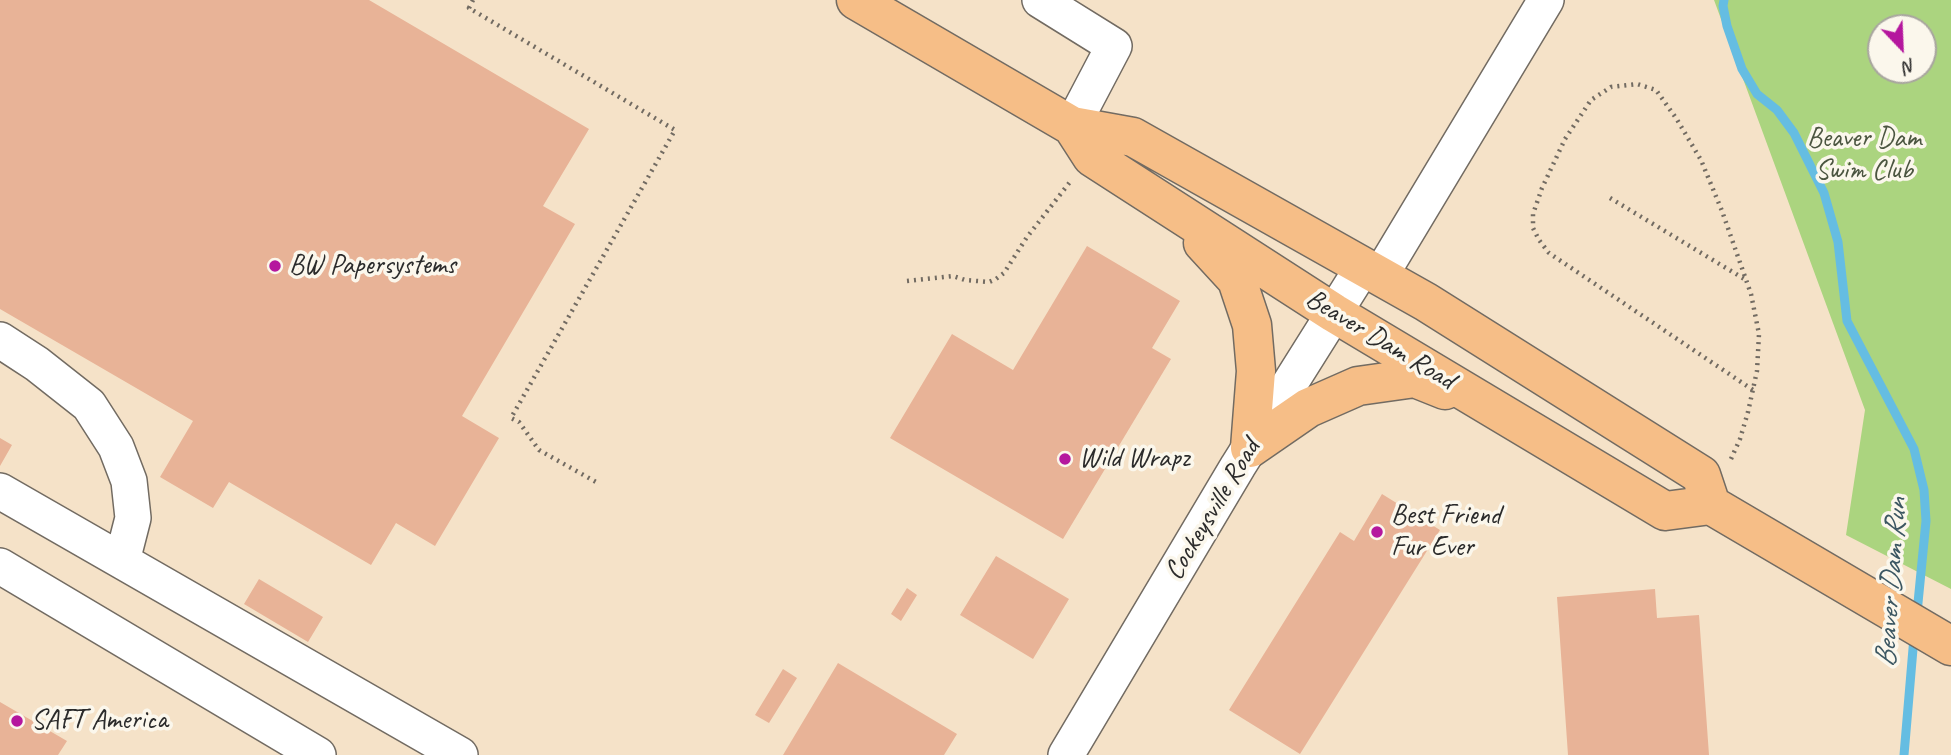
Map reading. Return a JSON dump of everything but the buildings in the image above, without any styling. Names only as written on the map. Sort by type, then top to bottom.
[{"type":"main road","name":"Beaver Dam Road","points":[[856,0],[1072,126],[1133,136],[1426,302],[1701,475],[1711,505],[1665,511],[1334,313],[1092,157],[1072,126]]},
{"type":"main road","points":[[1169,205],[1237,280],[1247,306],[1256,347],[1250,448]]},
{"type":"main road","points":[[1250,448],[1308,408],[1358,386],[1415,378],[1499,412]]},
{"type":"main road","points":[[1711,505],[1951,646]]},
{"type":"street","points":[[1040,0],[1114,46],[1072,126]]},
{"type":"street","name":"Cockeysville Road","points":[[1066,755],[1334,313],[1371,272],[1546,0]]},
{"type":"street","points":[[0,340],[37,364],[89,405],[116,446],[129,481],[133,518],[122,561]]},
{"type":"street","points":[[0,491],[460,755]]},
{"type":"street","points":[[0,566],[318,755]]},
{"type":"path","points":[[473,0],[469,8],[675,130],[511,418],[519,422],[539,450],[596,482]]},
{"type":"path","points":[[1711,505],[1737,447],[1753,390],[1757,371],[1759,334],[1747,281],[1700,160],[1656,90],[1637,84],[1611,87],[1591,100],[1565,139],[1542,188],[1533,215],[1539,240],[1549,253],[1753,390]]},
{"type":"path","points":[[906,281],[953,276],[989,282],[996,279],[1004,273],[1054,200],[1075,176]]},
{"type":"path","points":[[1610,198],[1747,281]]},
{"type":"green space","name":"Beaver Dam Swim Club","points":[[1714,0],[1951,0],[1951,589],[1846,535],[1865,410]]},
{"type":"waterway","name":"Beaver Dam Run","points":[[1724,0],[1727,26],[1742,69],[1757,94],[1777,110],[1794,133],[1824,193],[1838,242],[1847,321],[1914,449],[1924,490],[1926,521],[1917,613]]},
{"type":"waterway","name":"Beaver Dam Run","points":[[1904,755],[1914,637]]},
{"type":"place","name":"BW Papersystems","points":[[275,266]]},
{"type":"place","name":"Wild Wrapz","points":[[1065,459]]},
{"type":"place","name":"Best Friend Fur Ever","points":[[1377,532]]},
{"type":"place","name":"SAFT America","points":[[17,721]]}]
